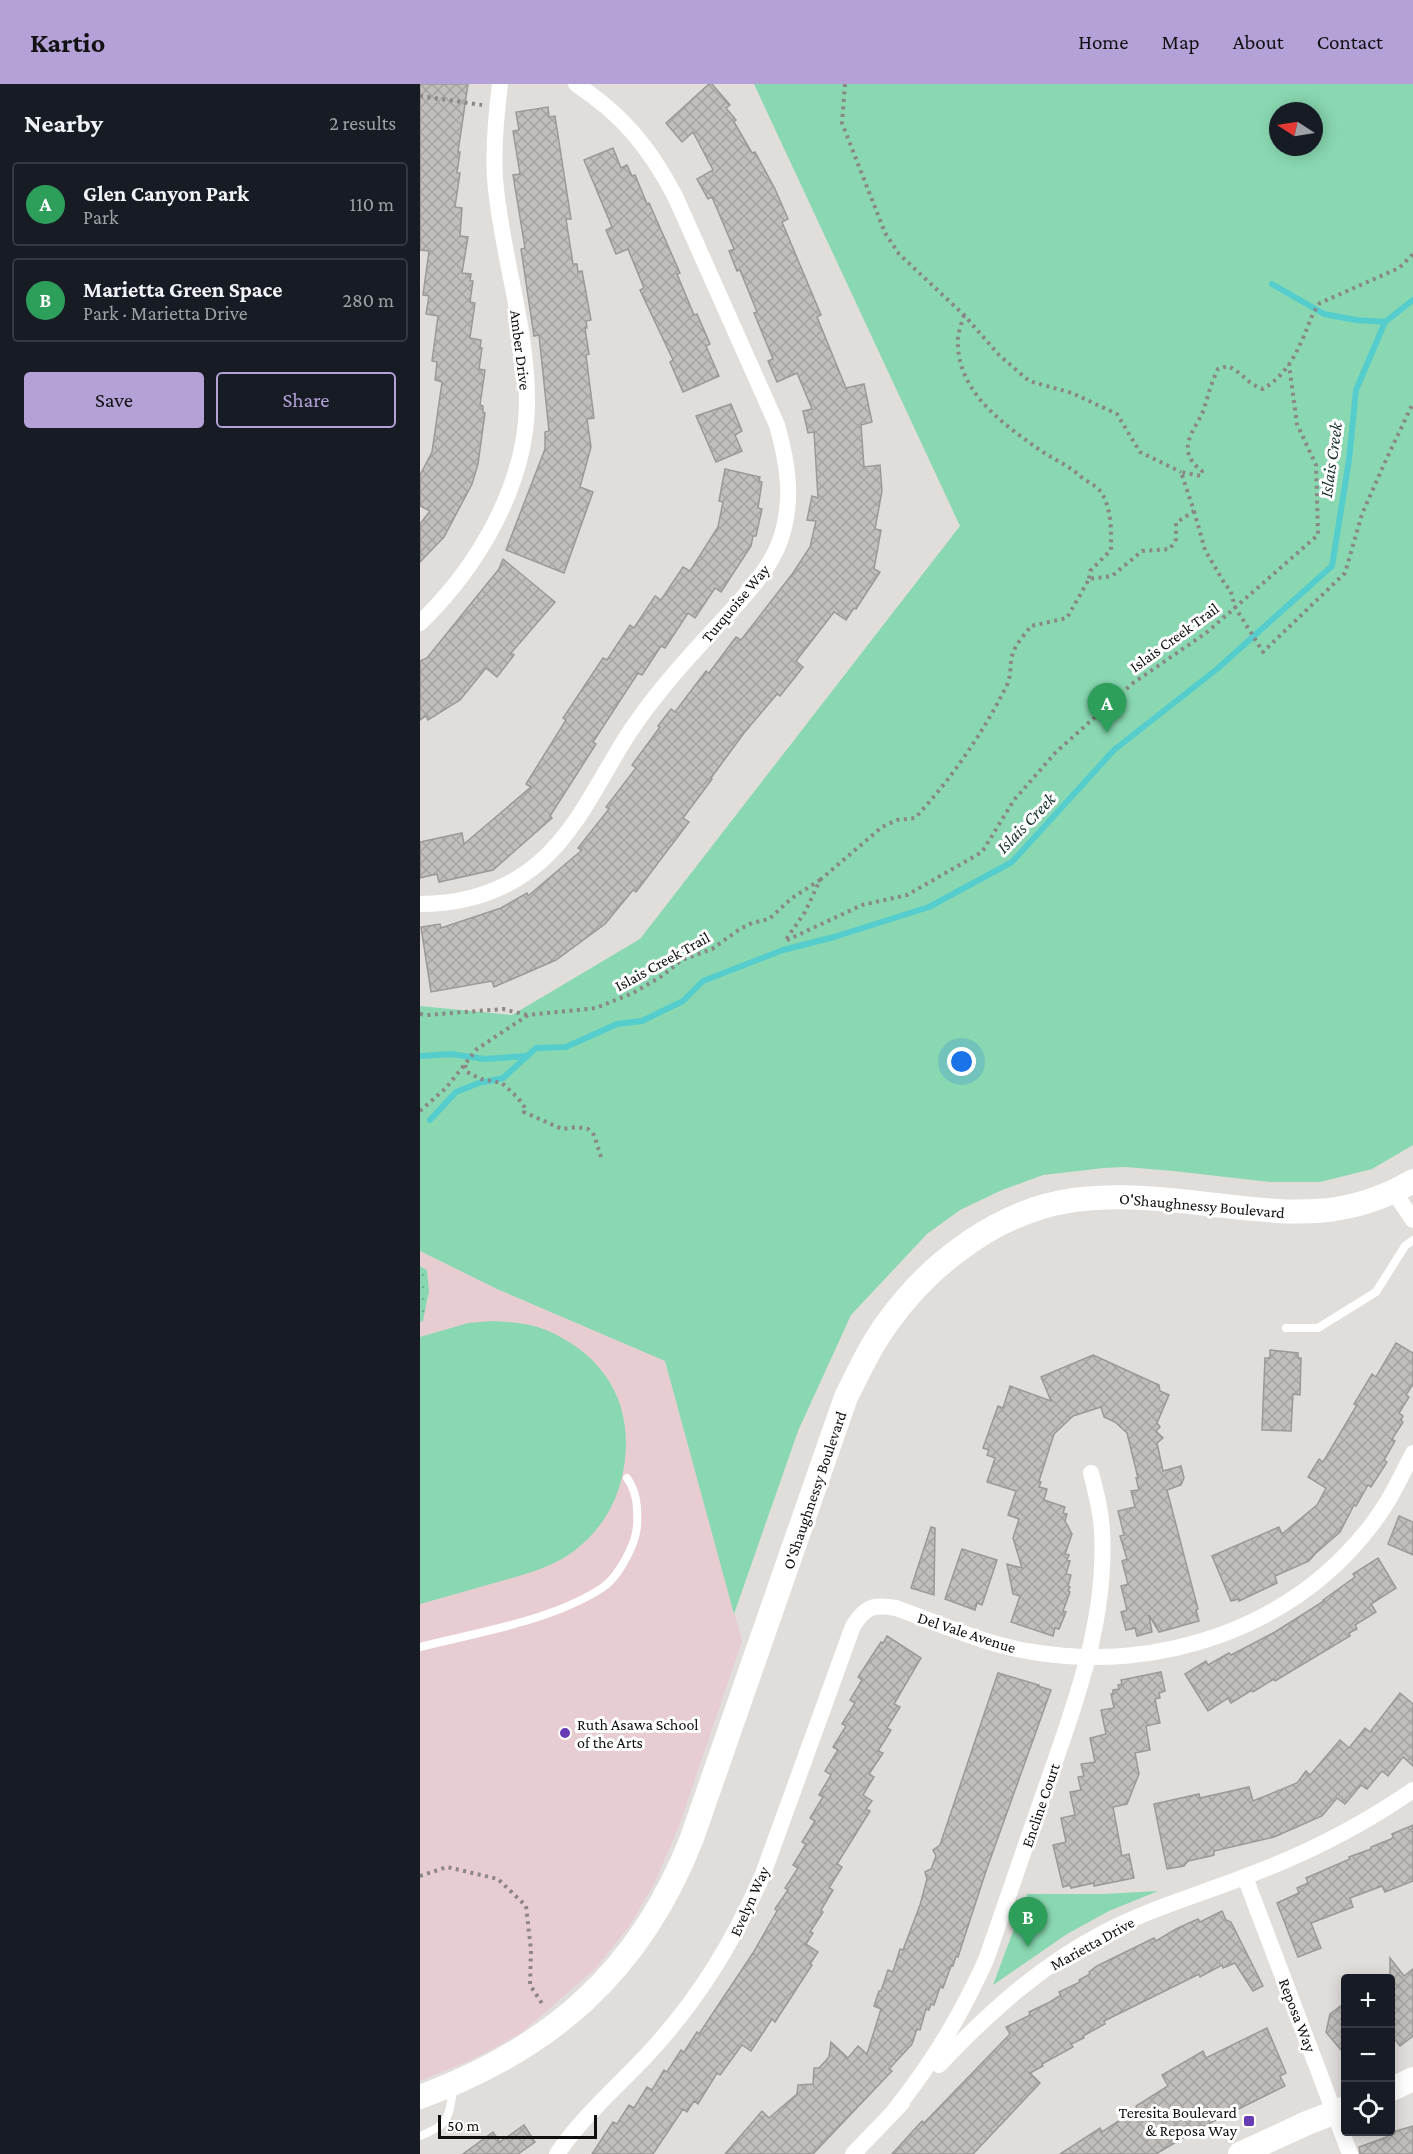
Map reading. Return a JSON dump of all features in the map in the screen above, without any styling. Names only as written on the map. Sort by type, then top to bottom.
[{"type":"main road","name":"O'Shaughnessy Boulevard","points":[[420,2097],[520,2050],[572,2012],[607,1978],[642,1935],[657,1911],[683,1862],[692,1838],[846,1397],[866,1357],[889,1321],[934,1271],[969,1244],[1009,1221],[1030,1212],[1071,1201],[1136,1197],[1314,1213],[1355,1206],[1404,1186]]},
{"type":"main road","points":[[1395,2088],[1413,2079]]},
{"type":"main road","points":[[1240,2154],[1340,2110]]},
{"type":"street","name":"Amber Drive","points":[[420,623],[459,582],[481,550],[514,476],[523,440],[527,405],[526,369],[495,179],[495,140],[500,84]]},
{"type":"street","name":"Turquoise Way","points":[[420,904],[464,900],[489,893],[516,880],[542,860],[566,833],[589,800],[628,734],[649,705],[751,589],[780,542],[788,512],[789,484],[785,455],[777,425],[675,196],[660,167],[641,141],[592,94],[576,84]]},
{"type":"street","points":[[1404,1186],[1413,1220]]},
{"type":"street","name":"Del Vale Avenue","points":[[870,1607],[883,1605],[896,1608],[1010,1648],[1044,1654],[1087,1657],[1123,1656],[1187,1647],[1256,1620],[1321,1578],[1373,1523],[1413,1453]]},
{"type":"street","name":"Encline Court","points":[[894,2111],[945,2042],[986,1960],[1075,1706],[1098,1612],[1103,1555],[1099,1508],[1091,1473]]},
{"type":"street","name":"Evelyn Way","points":[[557,2154],[582,2122],[676,2022],[726,1952],[763,1874],[853,1626],[870,1607]]},
{"type":"street","name":"Marietta Drive","points":[[853,2154],[985,2018],[1045,1969],[1105,1932],[1140,1916],[1245,1877],[1325,1842],[1413,1790]]},
{"type":"street","name":"Reposa Way","points":[[1245,1877],[1340,2110],[1350,2154]]},
{"type":"lane","points":[[1286,1328],[1318,1328],[1376,1292],[1405,1246],[1413,1240]]},
{"type":"lane","points":[[420,1647],[536,1617],[605,1587],[623,1563],[637,1535],[638,1512],[634,1488],[627,1478]]},
{"type":"lane","points":[[420,2136],[439,2128],[444,2123],[455,2082]]},
{"type":"path","points":[[845,84],[842,123],[885,234],[899,254],[964,315],[999,355],[1029,381],[1072,393],[1117,414],[1140,452],[1181,472],[1201,476],[1202,471],[1194,465],[1188,450],[1189,436],[1203,412],[1218,369],[1228,366],[1237,370],[1251,386],[1263,389],[1275,382],[1289,365],[1312,313],[1320,303],[1399,268],[1413,254]]},
{"type":"path","points":[[420,96],[497,108]]},
{"type":"path","points":[[820,880],[882,827],[897,820],[915,818],[939,792],[986,724],[1008,683],[1013,653],[1031,626],[1067,618],[1089,579],[1090,571],[1111,550],[1111,520],[1101,491],[1079,476],[1072,467],[1039,449],[1003,423],[978,399],[964,376],[959,353],[958,336],[964,315]]},
{"type":"path","name":"Islais Creek Trail","points":[[820,880],[805,912],[785,941],[862,905],[907,895],[982,852],[1014,800],[1056,752],[1133,683],[1206,633],[1318,535],[1316,465],[1296,424],[1289,365]]},
{"type":"path","name":"Islais Creek Trail","points":[[1235,607],[1263,652],[1345,573],[1362,514],[1413,403]]},
{"type":"path","points":[[1181,472],[1205,550],[1230,590],[1235,607]]},
{"type":"path","points":[[1089,579],[1112,576],[1142,551],[1170,549],[1176,539],[1176,523],[1194,511]]},
{"type":"path","name":"Islais Creek Trail","points":[[420,1111],[446,1088],[477,1049],[528,1015],[549,1011],[596,1008],[633,993],[662,976],[682,960],[712,949],[752,923],[769,919],[792,898],[820,880]]},
{"type":"path","points":[[420,1014],[503,1009],[528,1015]]},
{"type":"path","points":[[465,1063],[467,1072],[481,1079],[502,1083],[518,1098],[525,1109],[524,1112],[562,1129],[577,1127],[588,1129],[594,1135],[601,1157]]},
{"type":"path","points":[[420,1876],[447,1867],[498,1879],[526,1906],[531,1950],[530,1985],[543,2005]]},
{"type":"shaded area","name":"Ruth Asawa School of the Arts","points":[[420,1251],[497,1289],[665,1361],[742,1641],[679,1826],[655,1882],[630,1925],[596,1968],[521,2033],[473,2059],[420,2081]]},
{"type":"green space","points":[[754,84],[1413,84],[1413,1145],[1372,1169],[1320,1182],[1270,1182],[1126,1167],[1104,1168],[1043,1175],[1002,1190],[960,1210],[927,1234],[851,1315],[798,1431],[734,1614],[665,1361],[497,1289],[420,1251],[420,1006],[512,1015],[640,939],[960,526]]},
{"type":"green space","points":[[420,1266],[427,1270],[429,1291],[423,1321],[420,1322]]},
{"type":"green space","points":[[493,1321],[527,1324],[546,1330],[568,1341],[587,1355],[602,1371],[613,1388],[621,1408],[626,1453],[622,1477],[615,1499],[605,1518],[583,1544],[565,1557],[525,1574],[420,1604],[420,1337],[468,1323]]},
{"type":"green space","points":[[1158,1891],[1109,1911],[1067,1934],[993,1985],[1027,1894]]},
{"type":"building","points":[[420,84],[468,84],[458,152],[460,152],[457,173],[460,173],[455,207],[462,208],[460,236],[468,237],[462,273],[471,274],[470,281],[473,281],[470,302],[475,303],[470,338],[481,340],[479,369],[485,370],[480,405],[483,406],[483,413],[485,413],[478,464],[472,484],[444,537],[420,562],[420,524],[430,511],[420,506],[420,475],[432,452],[442,382],[435,380],[437,362],[432,361],[438,316],[426,314],[429,296],[423,295],[429,251],[420,250]]},
{"type":"building","points":[[709,84],[712,84],[730,105],[726,108],[736,120],[734,122],[752,153],[755,152],[775,189],[788,219],[782,222],[821,315],[817,317],[846,388],[864,384],[872,422],[861,425],[864,467],[880,465],[882,491],[875,529],[881,530],[874,569],[880,572],[856,609],[854,608],[846,620],[834,612],[796,661],[803,667],[780,696],[777,694],[744,733],[683,818],[689,822],[636,892],[633,890],[605,924],[556,960],[494,987],[492,981],[431,992],[421,927],[440,924],[441,928],[501,908],[527,893],[528,896],[582,850],[578,848],[609,809],[606,807],[636,768],[632,765],[660,727],[658,726],[671,709],[675,712],[706,671],[709,673],[736,637],[741,640],[793,573],[810,547],[816,521],[807,520],[812,496],[818,498],[814,432],[808,433],[803,411],[812,409],[797,373],[777,382],[768,361],[773,359],[754,313],[757,312],[740,270],[737,271],[729,251],[734,249],[712,197],[708,199],[697,179],[713,170],[693,132],[682,142],[666,123]]},
{"type":"building","points":[[548,107],[549,117],[555,116],[571,219],[566,219],[573,264],[577,264],[578,272],[582,271],[591,320],[586,321],[587,328],[585,328],[594,418],[587,419],[591,447],[580,487],[593,492],[564,573],[506,550],[545,449],[545,432],[549,431],[539,335],[534,336],[521,249],[525,248],[513,175],[520,174],[513,131],[519,130],[516,112]]},
{"type":"building","points":[[613,148],[621,168],[627,165],[632,176],[635,175],[647,204],[649,203],[680,273],[677,274],[694,315],[697,314],[710,344],[706,346],[719,376],[683,392],[670,362],[673,360],[640,290],[644,288],[628,249],[616,254],[606,230],[612,227],[584,160]]},
{"type":"building","points":[[731,404],[742,431],[735,435],[742,451],[716,462],[696,416]]},
{"type":"building","points":[[725,469],[760,477],[759,481],[762,482],[758,508],[762,509],[756,536],[753,536],[751,546],[721,592],[715,588],[695,618],[688,613],[665,648],[661,646],[642,675],[638,673],[593,742],[596,744],[550,816],[552,818],[493,870],[439,882],[437,874],[420,878],[420,842],[462,833],[464,844],[531,787],[526,784],[566,720],[563,718],[603,658],[607,660],[630,625],[634,628],[655,596],[661,600],[683,567],[690,571],[718,527],[723,502],[719,501]]},
{"type":"building","points":[[503,559],[555,602],[511,653],[514,655],[497,677],[486,668],[460,700],[428,720],[426,716],[420,720],[420,661],[427,658],[499,569]]},
{"type":"building","points":[[1396,1343],[1413,1353],[1413,1384],[1406,1395],[1409,1397],[1399,1413],[1403,1416],[1401,1420],[1403,1422],[1392,1439],[1395,1441],[1384,1460],[1387,1462],[1371,1487],[1368,1485],[1356,1506],[1354,1505],[1340,1532],[1309,1561],[1275,1576],[1277,1583],[1239,1601],[1239,1599],[1231,1601],[1212,1556],[1279,1527],[1282,1534],[1317,1505],[1326,1488],[1308,1477],[1319,1459],[1323,1462],[1357,1405],[1354,1404],[1372,1374],[1376,1377]]},
{"type":"building","points":[[1270,1350],[1298,1353],[1298,1358],[1301,1358],[1300,1395],[1293,1394],[1291,1431],[1262,1430],[1265,1358],[1270,1358]]},
{"type":"building","points":[[1093,1355],[1159,1385],[1160,1391],[1169,1395],[1157,1423],[1160,1427],[1156,1431],[1163,1438],[1157,1443],[1163,1471],[1181,1466],[1184,1478],[1181,1485],[1167,1490],[1198,1609],[1196,1610],[1199,1621],[1159,1632],[1149,1615],[1152,1632],[1137,1636],[1135,1628],[1126,1630],[1121,1612],[1127,1610],[1121,1586],[1128,1584],[1122,1561],[1127,1559],[1120,1536],[1124,1535],[1118,1511],[1135,1507],[1131,1491],[1139,1490],[1136,1478],[1138,1478],[1127,1433],[1115,1422],[1104,1417],[1101,1407],[1073,1416],[1054,1434],[1039,1481],[1041,1482],[1039,1487],[1047,1489],[1044,1500],[1065,1507],[1063,1513],[1067,1514],[1065,1521],[1072,1534],[1065,1554],[1069,1555],[1067,1560],[1070,1561],[1066,1574],[1071,1575],[1068,1586],[1070,1592],[1063,1611],[1066,1612],[1059,1629],[1055,1628],[1053,1636],[1011,1622],[1020,1596],[1013,1594],[1007,1564],[1022,1568],[1013,1538],[1019,1519],[1008,1515],[1016,1491],[987,1482],[995,1458],[987,1455],[989,1450],[983,1448],[998,1406],[1003,1408],[1010,1386],[1051,1401],[1041,1377]]},
{"type":"building","points":[[1399,1516],[1413,1522],[1413,1555],[1388,1544]]},
{"type":"building","points":[[931,1527],[935,1528],[934,1595],[911,1588]]},
{"type":"building","points":[[962,1549],[997,1560],[982,1605],[977,1603],[975,1610],[945,1599]]},
{"type":"building","points":[[1378,1558],[1396,1588],[1371,1604],[1376,1612],[1355,1625],[1357,1629],[1349,1633],[1350,1636],[1275,1681],[1274,1679],[1253,1692],[1252,1690],[1231,1703],[1228,1698],[1208,1711],[1185,1674],[1206,1661],[1208,1665],[1275,1632],[1324,1601],[1355,1577],[1353,1574]]},
{"type":"building","points":[[887,1636],[921,1658],[894,1704],[900,1707],[887,1728],[891,1730],[878,1751],[883,1753],[869,1774],[874,1777],[863,1795],[872,1801],[866,1809],[870,1811],[837,1864],[842,1867],[829,1888],[833,1890],[810,1932],[813,1933],[806,1944],[818,1952],[810,1964],[812,1965],[775,2022],[772,2019],[751,2051],[742,2045],[720,2075],[717,2073],[698,2104],[694,2101],[687,2112],[683,2109],[653,2154],[592,2154],[613,2122],[617,2124],[629,2105],[634,2108],[647,2087],[652,2090],[664,2070],[667,2072],[681,2050],[684,2052],[697,2032],[699,2034],[753,1953],[777,1911],[775,1909],[788,1890],[785,1888],[798,1868],[793,1865],[806,1844],[802,1842],[815,1821],[810,1818],[823,1797],[819,1795],[831,1775],[825,1771],[838,1750],[833,1747],[846,1726],[842,1724],[855,1703],[850,1700],[862,1680],[858,1677]]},
{"type":"building","points":[[1161,1672],[1165,1691],[1159,1693],[1160,1698],[1155,1699],[1160,1723],[1146,1726],[1150,1750],[1135,1753],[1139,1774],[1127,1804],[1113,1807],[1122,1856],[1129,1854],[1134,1878],[1094,1886],[1094,1883],[1071,1888],[1070,1885],[1063,1887],[1053,1845],[1066,1842],[1061,1818],[1075,1815],[1070,1792],[1081,1790],[1078,1777],[1084,1776],[1081,1764],[1095,1762],[1090,1738],[1106,1734],[1101,1710],[1114,1708],[1111,1694],[1113,1690],[1119,1689],[1118,1685],[1122,1684],[1121,1680]]},
{"type":"building","points":[[998,1673],[1051,1690],[986,1871],[958,1957],[956,1956],[951,1966],[943,1988],[940,1987],[934,2005],[931,2004],[929,2010],[926,2009],[920,2030],[917,2029],[912,2044],[889,2069],[892,2071],[813,2154],[725,2154],[762,2111],[769,2118],[797,2094],[798,2085],[813,2084],[814,2068],[819,2068],[829,2057],[831,2042],[848,2058],[858,2046],[867,2054],[881,2009],[874,2006],[879,1991],[881,1991],[888,1970],[893,1972],[900,1949],[903,1950],[920,1905],[927,1879],[925,1872],[931,1869],[936,1856],[933,1850],[940,1845]]},
{"type":"building","points":[[1400,1693],[1413,1704],[1413,1766],[1403,1757],[1388,1776],[1382,1771],[1367,1789],[1361,1785],[1345,1804],[1337,1798],[1322,1816],[1274,1837],[1214,1851],[1214,1855],[1188,1861],[1184,1866],[1167,1869],[1154,1804],[1199,1794],[1200,1798],[1249,1787],[1253,1801],[1297,1783],[1306,1771],[1310,1775],[1340,1740],[1349,1748],[1365,1728],[1370,1732]]},
{"type":"building","points":[[1413,1825],[1413,1881],[1385,1892],[1382,1886],[1350,1898],[1353,1907],[1311,1923],[1321,1948],[1298,1957],[1277,1903],[1299,1893],[1297,1888],[1308,1883],[1306,1878],[1371,1849],[1391,1839],[1392,1834]]},
{"type":"building","points":[[1222,1911],[1226,1920],[1231,1922],[1263,1986],[1253,1991],[1235,1963],[1223,1968],[1222,1965],[1200,1977],[1199,1974],[1104,2021],[1105,2024],[1071,2044],[1073,2047],[1030,2073],[1040,2083],[973,2154],[892,2154],[1010,2034],[1006,2027],[1061,1995],[1059,1992],[1080,1982],[1079,1980],[1090,1974],[1089,1972],[1097,1966],[1154,1938],[1156,1941],[1198,1919],[1200,1922]]},
{"type":"building","points":[[1390,1958],[1404,1976],[1413,1969],[1413,2036],[1400,2046],[1395,2040],[1395,1974],[1390,1974]]},
{"type":"building","points":[[1341,2006],[1341,2050],[1326,2032],[1330,2014]]},
{"type":"building","points":[[1267,2028],[1286,2073],[1280,2076],[1285,2086],[1198,2129],[1156,2154],[1060,2154],[1100,2128],[1102,2132],[1137,2109],[1136,2106],[1168,2086],[1162,2075],[1203,2051],[1206,2058]]},
{"type":"building","points":[[524,2125],[535,2142],[518,2154],[463,2154],[493,2132],[500,2142]]},
{"type":"building","points":[[1413,2126],[1413,2154],[1360,2154],[1359,2147],[1387,2136],[1395,2136],[1395,2131]]},
{"type":"waterway","points":[[1272,284],[1324,314],[1385,322]]},
{"type":"waterway","name":"Islais Creek","points":[[430,1120],[456,1092],[479,1083],[503,1078],[536,1048],[566,1047],[617,1024],[642,1021],[683,1001],[703,981],[783,950],[834,937],[929,907],[1012,862],[1114,750],[1217,669],[1332,566],[1349,460],[1356,390],[1385,322],[1413,300]]},
{"type":"waterway","points":[[420,1056],[451,1054],[485,1059],[527,1056]]},
{"type":"place","name":"Glen Canyon Park","points":[[1107,733]]},
{"type":"place","name":"Ruth Asawa School of the Arts","points":[[565,1733]]},
{"type":"place","name":"Marietta Green Space","points":[[1028,1947]]},
{"type":"place","name":"Teresita Boulevard & Reposa Way","points":[[1249,2121]]}]
